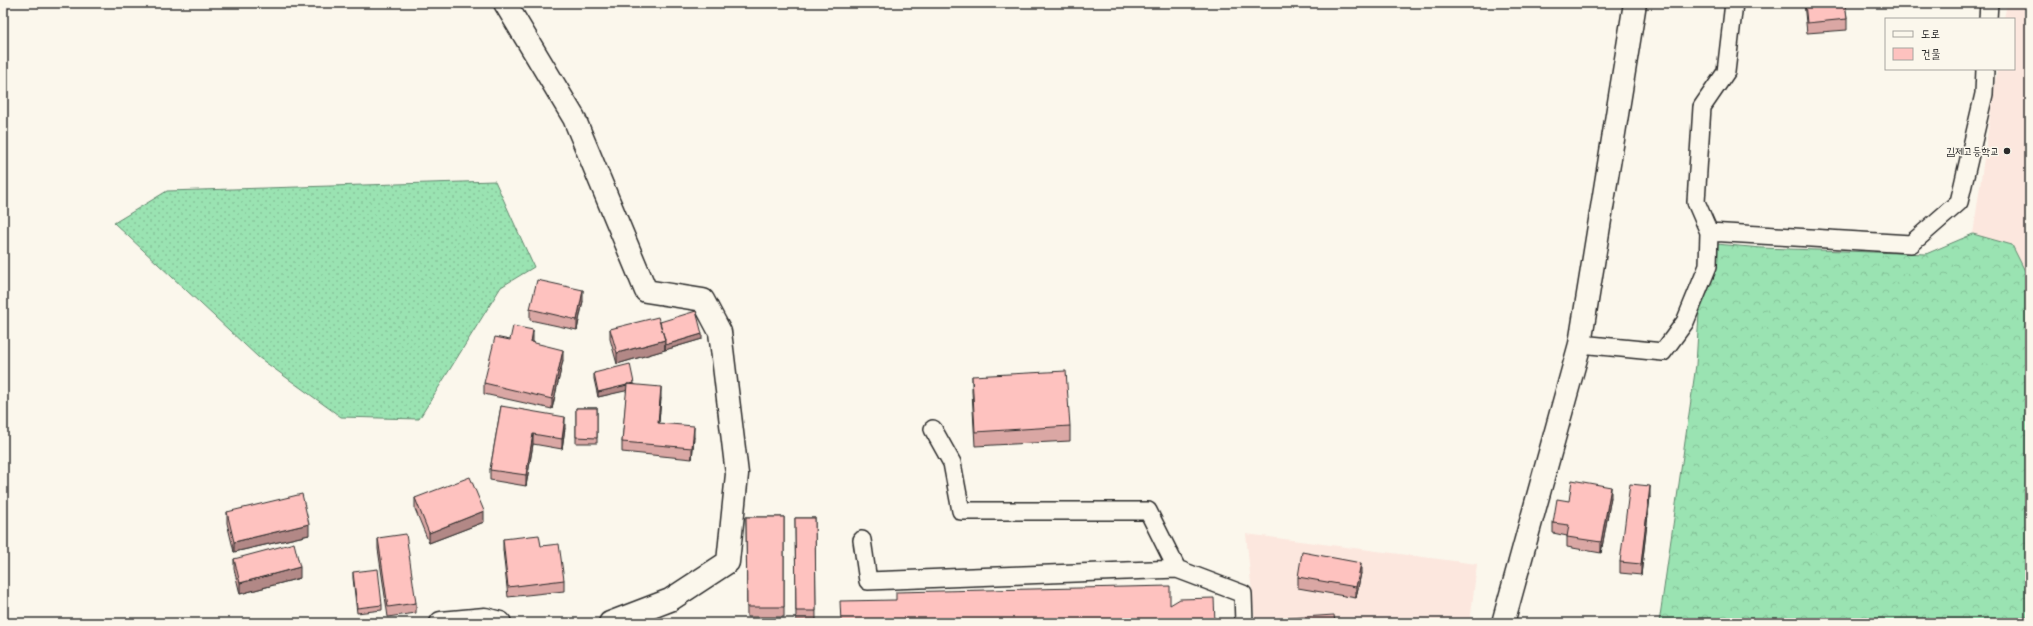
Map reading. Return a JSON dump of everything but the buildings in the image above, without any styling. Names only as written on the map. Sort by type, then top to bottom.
[{"type":"street","points":[[505,3],[574,118],[646,291],[703,300],[720,332],[737,474],[728,562],[670,600],[610,623]]},
{"type":"street","points":[[1503,623],[1580,344],[1635,3]]},
{"type":"street","points":[[441,623],[485,619],[500,623]]},
{"type":"lane","points":[[1580,344],[1663,352],[1685,322],[1708,266],[1708,232],[1696,202],[1702,107],[1726,72],[1734,3]]},
{"type":"lane","points":[[1988,18],[1989,3]]},
{"type":"lane","points":[[1708,232],[1911,244],[1959,202],[1984,94],[1985,70]]},
{"type":"lane","points":[[933,429],[952,463],[961,511],[1148,511],[1177,569]]},
{"type":"lane","points":[[862,540],[868,581],[1177,569],[1243,594],[1244,623]]},
{"type":"shaded area","name":"김제고등학교","points":[[2007,3],[2030,3],[2030,281],[2012,245],[1973,234],[1997,70],[2015,70],[2015,18],[2004,18]]},
{"type":"shaded area","points":[[1246,534],[1477,564],[1470,623],[1255,623]]},
{"type":"green space","points":[[495,181],[534,267],[501,287],[419,419],[341,417],[258,357],[114,223],[167,191]]},
{"type":"green space","points":[[1973,234],[2012,245],[2030,281],[2030,623],[1659,623],[1696,365],[1699,313],[1716,244],[1762,248],[1926,254]]},
{"type":"place","name":"김제고등학교","points":[[2007,151]]}]
